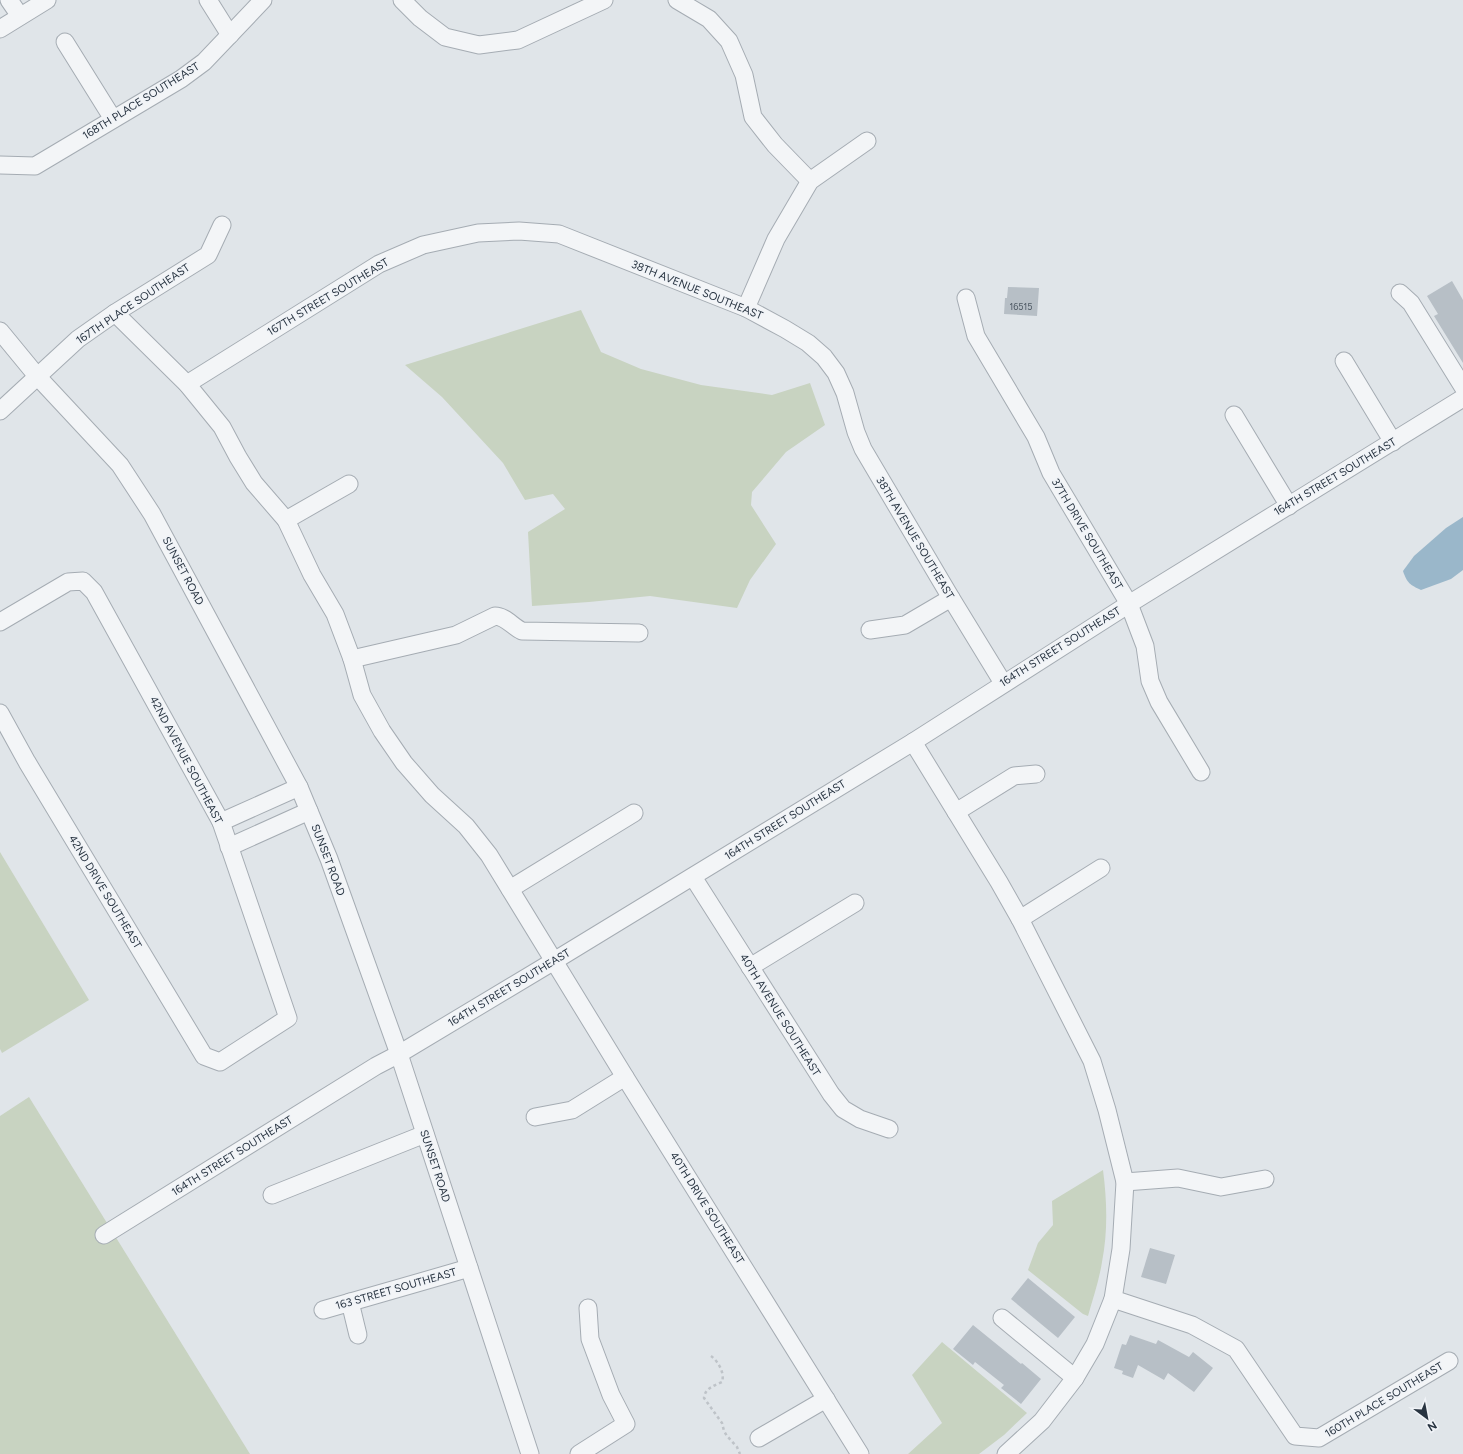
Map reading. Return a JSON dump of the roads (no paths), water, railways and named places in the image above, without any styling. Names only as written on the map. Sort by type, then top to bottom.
[{"type":"street","points":[[9,0],[20,16]]},
{"type":"street","points":[[0,29],[47,0]]},
{"type":"street","points":[[208,0],[230,35]]},
{"type":"street","name":"168TH PLACE SOUTHEAST","points":[[0,165],[36,166],[181,79],[204,62],[263,0]]},
{"type":"street","points":[[402,0],[420,18],[445,37],[479,44],[518,40],[604,0]]},
{"type":"street","points":[[676,0],[709,18],[729,41],[744,75],[753,117],[775,145],[810,181]]},
{"type":"street","points":[[66,42],[113,119]]},
{"type":"street","points":[[746,308],[776,239],[810,181],[867,141]]},
{"type":"street","name":"167TH PLACE SOUTHEAST","points":[[0,410],[78,339],[115,313],[208,255],[222,225]]},
{"type":"street","name":"38TH AVENUE SOUTHEAST","points":[[478,233],[519,231],[559,234],[746,308],[808,343],[824,357],[836,373],[845,393],[856,432],[863,449],[1003,683]]},
{"type":"street","name":"167TH STREET SOUTHEAST","points":[[187,384],[379,264],[423,245],[478,233]]},
{"type":"street","points":[[1400,293],[1411,303],[1463,387]]},
{"type":"street","name":"37TH DRIVE SOUTHEAST","points":[[966,298],[976,336],[1036,437],[1051,474],[1129,604],[1145,646],[1150,681],[1159,702],[1201,772]]},
{"type":"street","name":"40TH DRIVE SOUTHEAST","points":[[115,313],[187,384],[222,427],[254,483],[286,520],[312,575],[335,614],[352,659],[362,695],[382,731],[404,763],[432,795],[466,826],[489,855],[625,1077],[860,1454]]},
{"type":"street","name":"SUNSET ROAD","points":[[0,331],[37,376],[120,465],[152,514],[299,787],[329,859],[399,1054],[530,1454]]},
{"type":"street","points":[[1344,361],[1393,442]]},
{"type":"street","name":"164TH STREET SOUTHEAST","points":[[104,1235],[376,1066],[399,1054],[554,961],[913,742],[1003,683],[1129,604],[1463,398]]},
{"type":"street","points":[[1234,415],[1289,506]]},
{"type":"street","points":[[286,520],[349,484]]},
{"type":"street","name":"42ND AVENUE SOUTHEAST","points":[[0,622],[68,582],[83,581],[94,592],[221,822],[288,1018]]},
{"type":"street","points":[[870,630],[905,625],[951,598]]},
{"type":"street","points":[[352,659],[456,635],[495,616],[501,616],[514,628],[522,631],[639,633]]},
{"type":"street","name":"42ND DRIVE SOUTHEAST","points":[[0,713],[27,762],[204,1056],[220,1062],[288,1018]]},
{"type":"street","points":[[913,742],[1000,882],[1092,1062],[1107,1110],[1125,1182],[1121,1249],[1113,1299],[1095,1344],[1075,1378],[1042,1421],[1006,1454]]},
{"type":"street","points":[[956,812],[1014,776],[1036,774]]},
{"type":"street","points":[[221,822],[299,787]]},
{"type":"street","points":[[229,847],[309,811]]},
{"type":"street","points":[[510,889],[634,813]]},
{"type":"street","points":[[1020,919],[1101,868]]},
{"type":"street","name":"40TH AVENUE SOUTHEAST","points":[[693,877],[831,1094],[843,1109],[860,1119],[890,1129]]},
{"type":"street","points":[[750,967],[855,903]]},
{"type":"street","points":[[534,1117],[572,1110],[625,1077]]},
{"type":"street","points":[[272,1195],[425,1134]]},
{"type":"street","points":[[1125,1182],[1178,1178],[1221,1187],[1265,1179]]},
{"type":"street","name":"163 STREET SOUTHEAST","points":[[323,1310],[469,1268]]},
{"type":"street","name":"160TH PLACE SOUTHEAST","points":[[1113,1299],[1192,1325],[1236,1349],[1295,1436],[1319,1438],[1449,1361]]},
{"type":"street","points":[[350,1302],[358,1335]]},
{"type":"street","points":[[579,1454],[626,1424],[611,1395],[590,1339],[588,1308]]},
{"type":"street","points":[[1002,1318],[1075,1378]]},
{"type":"street","points":[[760,1438],[826,1399]]},
{"type":"water","points":[[1463,517],[1463,570],[1451,579],[1421,590],[1412,585],[1406,578],[1403,571],[1414,556],[1446,528]]}]
